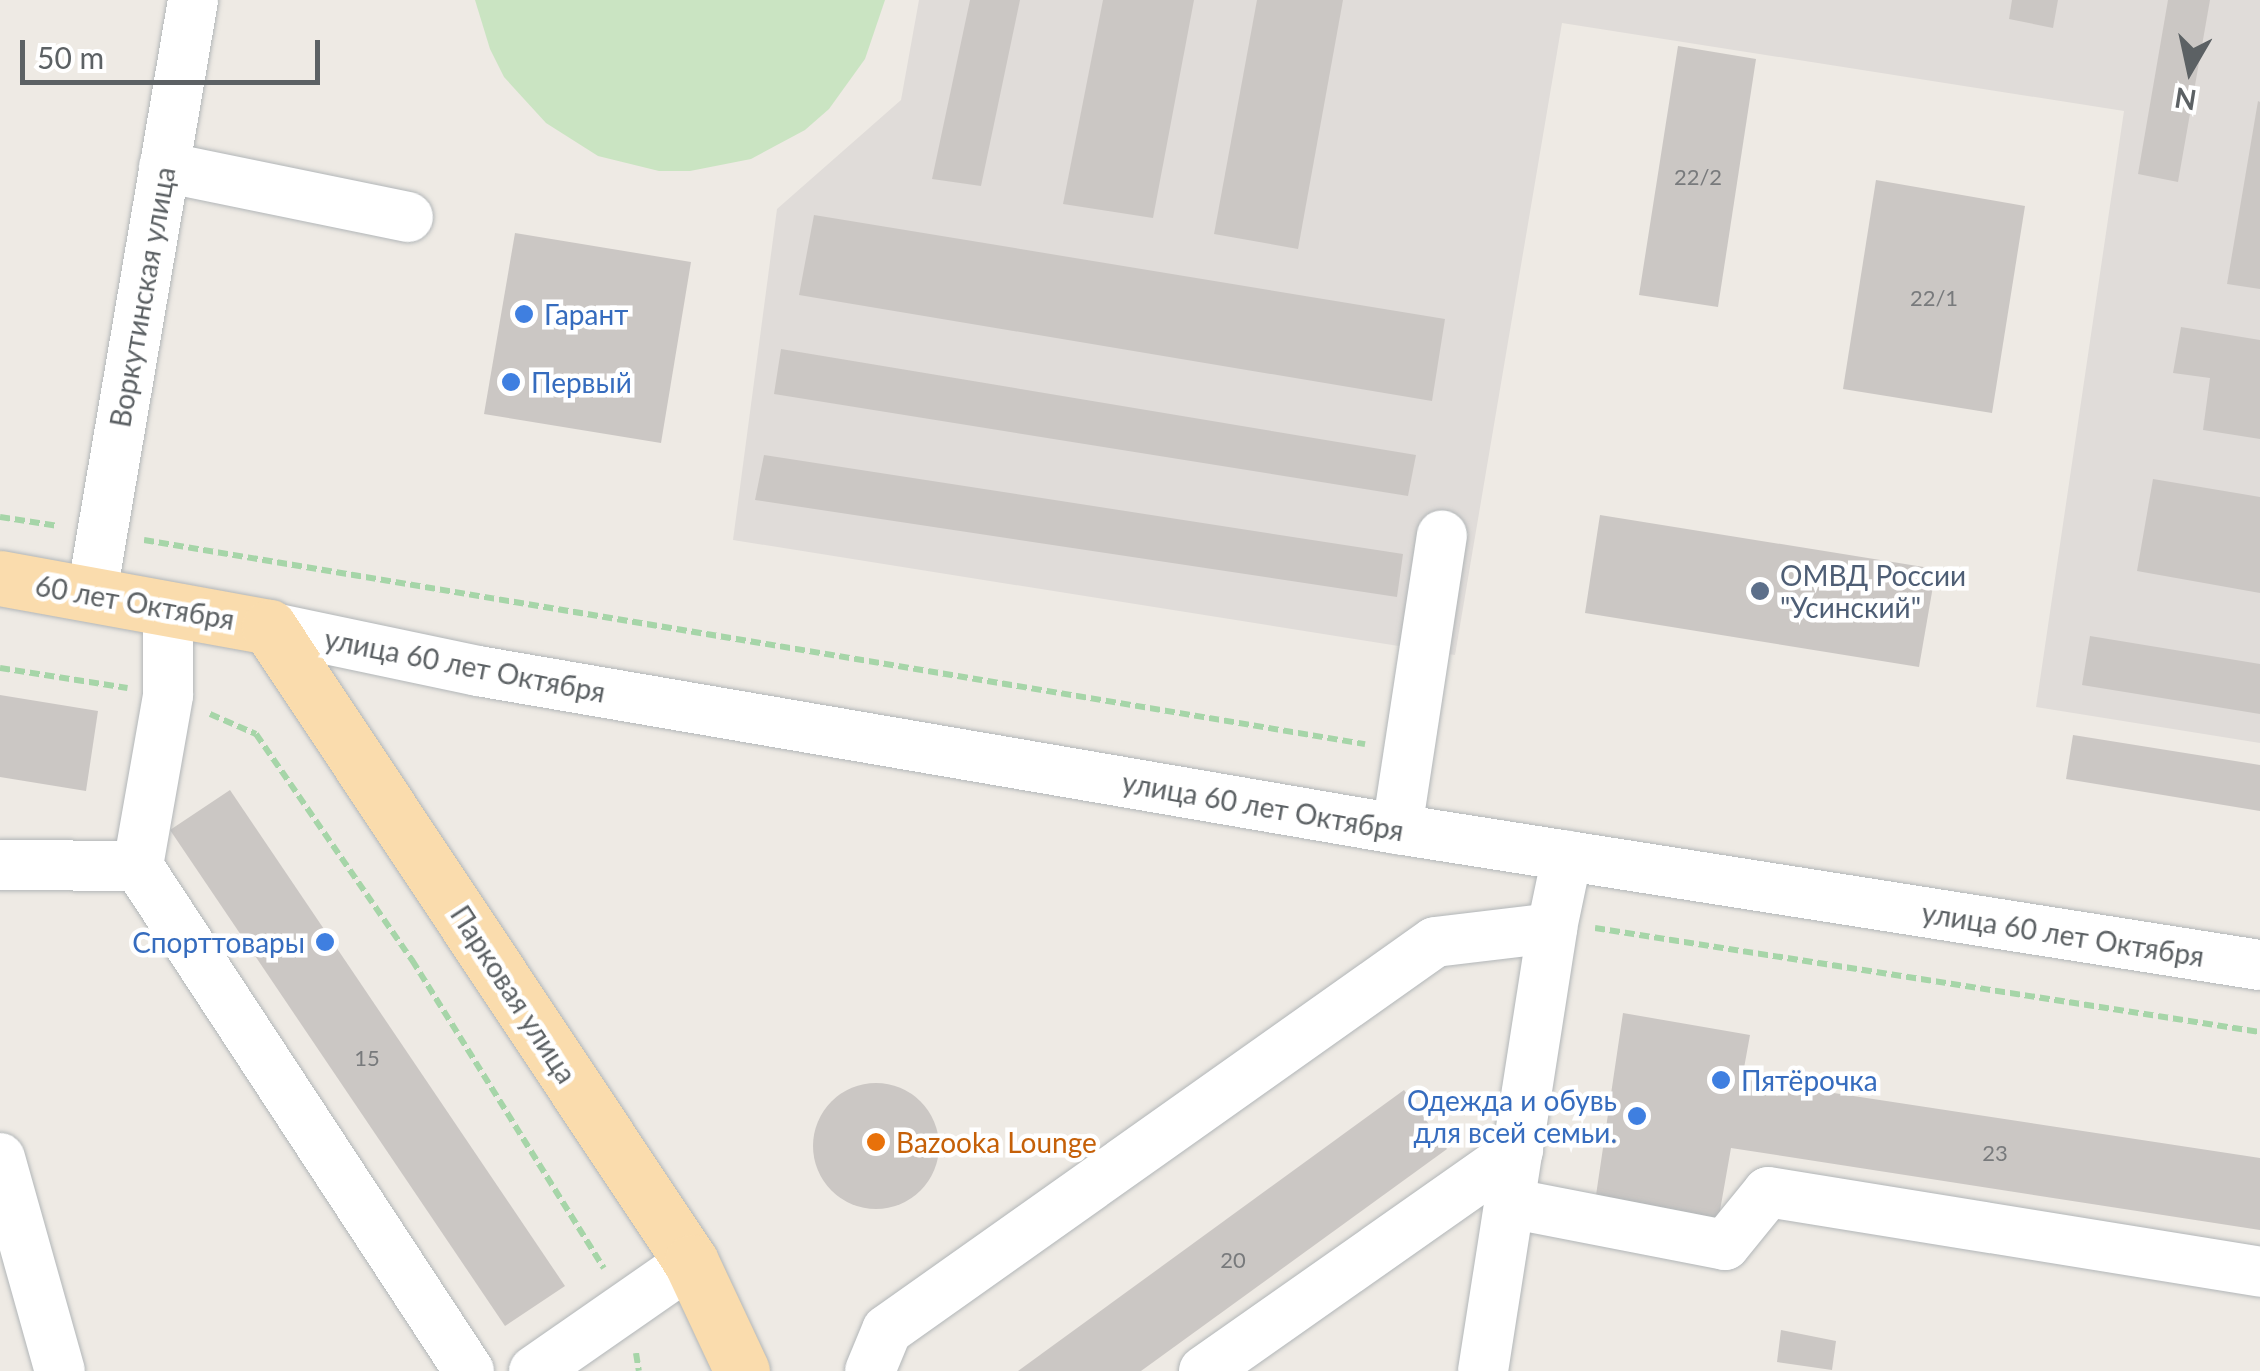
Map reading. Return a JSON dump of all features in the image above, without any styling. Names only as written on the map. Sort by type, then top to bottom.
[{"type":"main road","name":"60 лет Октября","points":[[0,578],[270,626]]},
{"type":"main road","name":"Парковая улица","points":[[270,626],[691,1262],[742,1371]]},
{"type":"street","name":"Воркутинская улица","points":[[92,593],[194,0]]},
{"type":"street","points":[[164,167],[408,217]]},
{"type":"street","points":[[1396,830],[1442,535]]},
{"type":"street","points":[[168,608],[168,695],[138,866],[469,1371]]},
{"type":"street","name":"улица 60 лет Октября","points":[[270,626],[478,671],[1396,830],[2260,964]]},
{"type":"street","points":[[1483,1371],[1552,928],[1567,856]]},
{"type":"street","points":[[0,865],[138,866]]},
{"type":"street","points":[[870,1371],[887,1330],[1436,942],[1552,928]]},
{"type":"street","points":[[1204,1371],[1518,1150]]},
{"type":"street","points":[[0,1158],[60,1371]]},
{"type":"street","points":[[1509,1203],[1725,1245],[1768,1192],[2260,1272]]},
{"type":"street","points":[[534,1371],[691,1262]]},
{"type":"path","points":[[0,517],[1409,751]]},
{"type":"path","points":[[0,668],[168,695],[256,734],[412,960],[627,1306],[639,1371]]},
{"type":"path","points":[[1552,928],[1612,928],[2260,1032]]},
{"type":"shaded area","points":[[919,0],[2260,0],[2260,743],[2036,707],[2124,111],[1562,23],[1455,655],[733,540],[777,209],[901,100]]},
{"type":"green space","points":[[475,0],[885,0],[865,59],[829,109],[805,130],[751,159],[690,171],[659,171],[598,156],[546,123],[504,77],[490,49]]},
{"type":"building","points":[[970,0],[1020,0],[981,186],[932,179]]},
{"type":"building","points":[[1103,0],[1194,0],[1153,218],[1063,204]]},
{"type":"building","points":[[1257,0],[1343,0],[1298,249],[1214,234]]},
{"type":"building","points":[[2012,0],[2058,0],[2053,28],[2009,19]]},
{"type":"building","points":[[2168,0],[2210,0],[2178,182],[2138,174]]},
{"type":"building","points":[[1678,46],[1756,59],[1718,307],[1639,295]]},
{"type":"building","points":[[2260,102],[2260,289],[2227,284]]},
{"type":"building","points":[[1876,180],[2025,206],[1992,413],[1843,389]]},
{"type":"building","points":[[814,215],[1445,319],[1432,401],[799,295]]},
{"type":"building","points":[[515,233],[691,262],[661,443],[484,414]]},
{"type":"building","points":[[2181,327],[2260,340],[2260,439],[2203,430],[2210,378],[2173,373]]},
{"type":"building","points":[[781,349],[1416,455],[1408,496],[774,394]]},
{"type":"building","points":[[764,455],[1403,554],[1397,597],[755,500]]},
{"type":"building","points":[[2153,479],[2260,497],[2260,593],[2137,571]]},
{"type":"building","name":"ОМВД России \"Усинский\"","points":[[1600,515],[1936,569],[1919,667],[1585,613]]},
{"type":"building","points":[[2090,636],[2260,664],[2260,714],[2082,685]]},
{"type":"building","points":[[0,695],[98,711],[86,791],[0,777]]},
{"type":"building","points":[[2073,735],[2260,765],[2260,811],[2066,779]]},
{"type":"building","points":[[230,790],[565,1286],[505,1326],[170,830]]},
{"type":"building","points":[[1623,1013],[1750,1035],[1742,1079],[2260,1158],[2260,1230],[1731,1148],[1718,1222],[1595,1202]]},
{"type":"building","name":"Bazooka Lounge","points":[[876,1083],[900,1088],[920,1102],[934,1122],[939,1146],[934,1170],[920,1190],[900,1204],[876,1209],[852,1204],[832,1190],[818,1170],[813,1146],[818,1122],[832,1102],[852,1088]]},
{"type":"building","points":[[1404,1090],[1447,1149],[1141,1371],[1018,1371]]},
{"type":"building","points":[[1781,1330],[1836,1341],[1832,1370],[1777,1362]]},
{"type":"place","name":"Гарант","points":[[524,314]]},
{"type":"place","name":"Первый","points":[[511,382]]},
{"type":"place","name":"ОМВД России \"Усинский\"","points":[[1760,591]]},
{"type":"place","name":"Спорттовары","points":[[325,942]]},
{"type":"place","name":"Пятёрочка","points":[[1721,1080]]},
{"type":"place","name":"Одежда и обувь для всей семьи.","points":[[1637,1116]]},
{"type":"place","name":"Bazooka Lounge","points":[[876,1142]]}]
